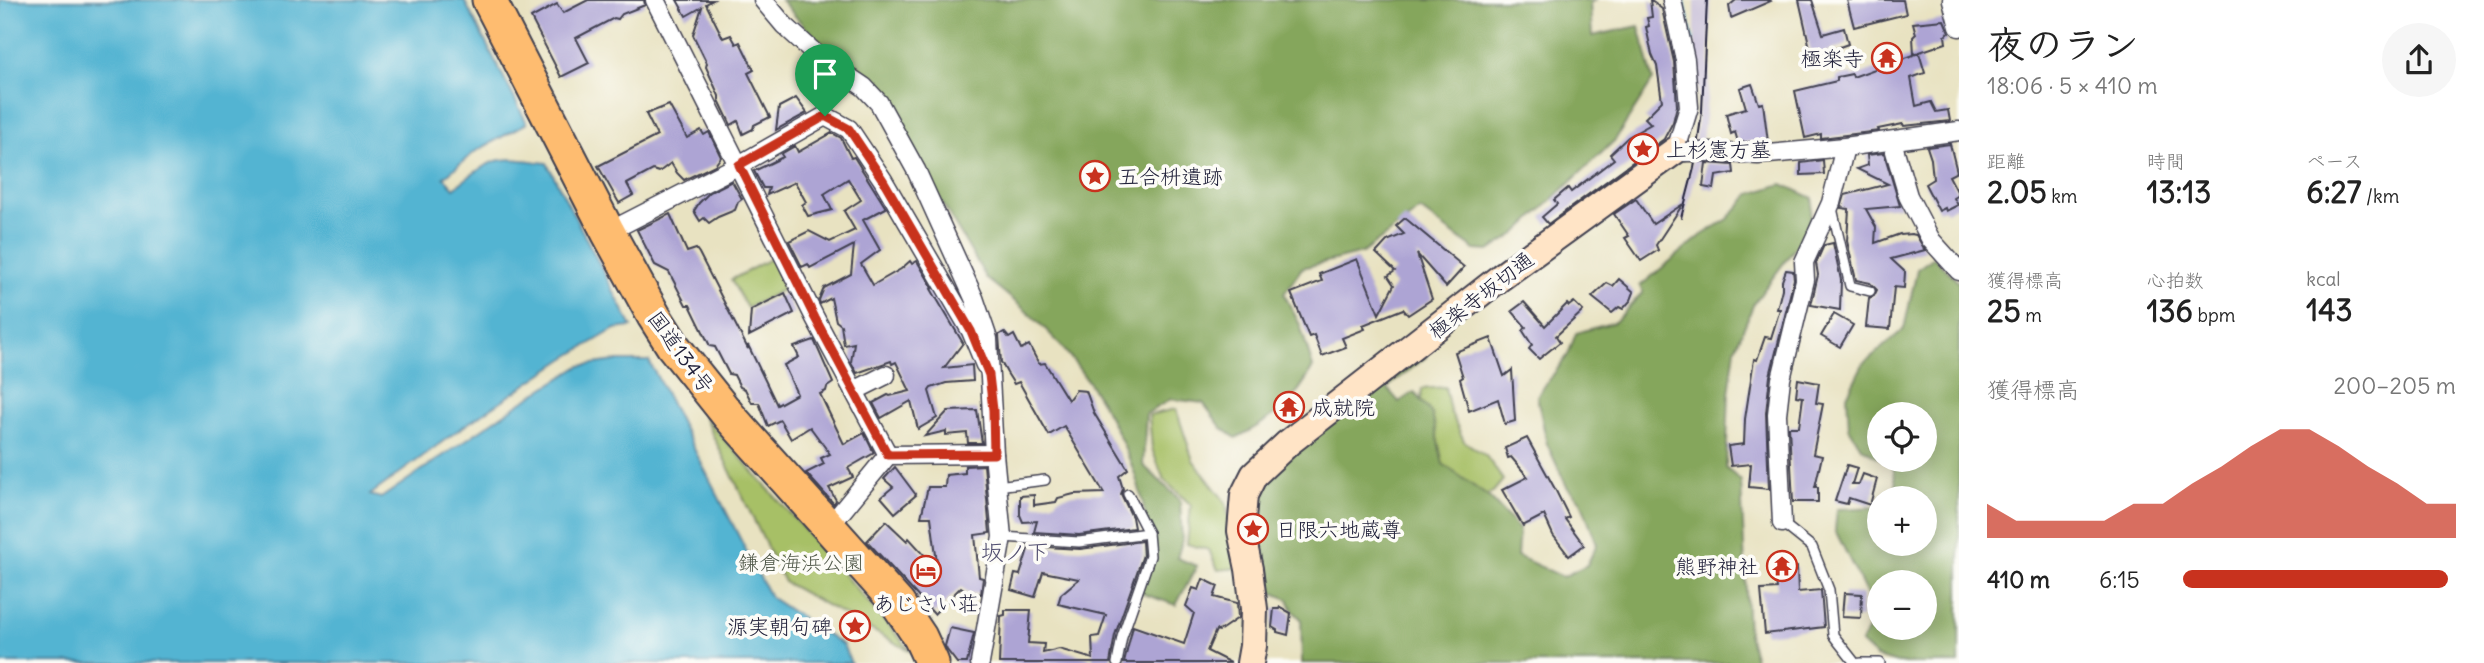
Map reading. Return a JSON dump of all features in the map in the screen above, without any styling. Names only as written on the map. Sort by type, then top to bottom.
[{"type":"highway","name":"国道134号","points":[[489,0],[608,232],[654,316],[683,360],[898,604],[920,637],[932,663]]},
{"type":"street","points":[[655,0],[888,455]]},
{"type":"street","points":[[763,0],[784,26],[818,56],[864,87],[879,103],[898,134],[974,298],[988,339],[994,454],[1002,537],[979,663]]},
{"type":"street","points":[[1672,0],[1685,60],[1689,107],[1680,151],[1758,155],[1845,147],[1959,131]]},
{"type":"street","points":[[1952,0],[1959,27]]},
{"type":"street","points":[[608,232],[739,165],[825,116],[849,129],[883,180],[971,331],[989,375]]},
{"type":"street","points":[[1892,141],[1909,196],[1931,240],[1959,271]]},
{"type":"street","points":[[1782,523],[1777,414],[1781,379],[1805,280],[1804,262],[1831,203],[1845,147]]},
{"type":"street","name":"極楽寺坂切通","points":[[1250,663],[1254,609],[1241,531],[1244,495],[1254,475],[1288,443],[1502,277],[1680,151]]},
{"type":"street","points":[[854,391],[886,375]]},
{"type":"street","points":[[888,455],[994,454]]},
{"type":"street","points":[[829,527],[888,455]]},
{"type":"lane","points":[[1831,203],[1850,286],[1870,291]]},
{"type":"lane","points":[[997,486],[1045,480]]},
{"type":"lane","points":[[1117,663],[1122,637],[1150,556],[1148,533],[1128,494]]},
{"type":"lane","points":[[1782,523],[1812,547],[1829,590],[1833,635],[1858,663],[1880,663]]},
{"type":"lane","points":[[1002,537],[1079,541],[1148,533]]},
{"type":"shaded area","points":[[1695,0],[1711,0],[1709,85],[1699,164],[1684,220],[1676,217],[1692,162],[1699,103],[1695,55]]},
{"type":"green space","points":[[781,0],[1595,0],[1590,3],[1592,36],[1639,26],[1653,80],[1615,140],[1517,233],[1489,251],[1475,250],[1420,210],[1362,253],[1302,268],[1284,294],[1300,325],[1313,367],[1290,400],[1259,425],[1236,438],[1222,428],[1203,403],[1171,399],[1146,414],[1143,465],[1180,500],[1182,541],[1177,558],[1197,566],[1176,605],[1141,593],[1147,545],[1146,520],[1140,493],[1121,440],[1078,367],[1054,337],[987,279],[875,89],[819,43]]},
{"type":"green space","points":[[1782,184],[1813,198],[1809,229],[1754,303],[1735,349],[1729,394],[1726,468],[1741,481],[1748,634],[1756,663],[1302,663],[1301,619],[1293,611],[1288,599],[1264,589],[1258,518],[1262,493],[1279,468],[1310,433],[1418,356],[1426,357],[1387,388],[1399,402],[1414,392],[1432,414],[1443,464],[1490,498],[1519,529],[1517,556],[1563,577],[1587,565],[1597,544],[1581,501],[1567,487],[1547,444],[1537,396],[1568,355],[1576,333],[1615,322],[1643,292],[1640,286],[1702,235],[1728,219],[1750,194]]},
{"type":"green space","points":[[777,255],[792,285],[747,308],[731,280]]},
{"type":"green space","points":[[1934,257],[1959,283],[1959,663],[1898,663],[1876,657],[1861,643],[1867,631],[1867,640],[1937,640],[1937,570],[1867,570],[1867,595],[1835,530],[1837,509],[1867,508],[1867,556],[1937,556],[1937,486],[1896,486],[1894,472],[1937,472],[1937,402],[1867,402],[1867,451],[1861,447],[1849,428],[1847,396],[1863,364],[1904,329],[1917,269]]},
{"type":"green space","points":[[1445,387],[1450,411],[1464,441],[1486,456],[1503,480],[1493,492],[1480,499],[1425,454],[1419,425],[1422,389]]},
{"type":"green space","points":[[1176,409],[1193,460],[1226,503],[1238,568],[1218,570],[1209,550],[1187,544],[1191,505],[1164,480],[1152,449],[1149,415]]},
{"type":"green space","name":"鎌倉海浜公園","points":[[703,415],[912,652],[784,582]]},
{"type":"water","points":[[0,0],[464,0],[527,123],[476,151],[444,177],[454,188],[488,164],[497,161],[516,159],[547,163],[632,327],[615,329],[564,359],[457,431],[370,495],[381,498],[523,401],[580,366],[615,361],[649,361],[770,597],[843,645],[851,663],[0,663]]},
{"type":"building","points":[[588,0],[644,0],[645,5],[576,38],[589,63],[561,77],[531,18],[557,4],[563,13]]},
{"type":"building","points":[[677,0],[713,0],[706,4],[723,38],[731,35],[736,44],[740,42],[754,70],[748,73],[770,117],[754,125],[753,129],[743,134],[738,121],[731,125],[719,100],[706,67],[707,63],[693,35],[702,7],[686,16]]},
{"type":"building","points":[[1650,0],[1662,9],[1674,62],[1677,106],[1673,122],[1664,139],[1548,224],[1542,217],[1557,204],[1554,200],[1568,188],[1571,192],[1614,159],[1610,154],[1628,137],[1651,124],[1645,118],[1662,101],[1657,66],[1646,27],[1649,26],[1647,18],[1652,17]]},
{"type":"building","points":[[1736,0],[1771,1],[1731,18],[1729,6]]},
{"type":"building","points":[[1799,0],[1812,0],[1823,34],[1844,28],[1848,44],[1812,57]]},
{"type":"building","points":[[1847,0],[1903,0],[1906,14],[1854,27]]},
{"type":"building","points":[[1944,20],[1949,32],[1945,36],[1946,43],[1914,54],[1913,37],[1916,34],[1913,23]]},
{"type":"building","points":[[1919,53],[1925,73],[1911,78],[1916,106],[1931,102],[1936,112],[1948,110],[1950,121],[1903,124],[1878,129],[1879,131],[1821,138],[1821,134],[1805,138],[1795,91],[1837,81],[1837,77],[1852,74],[1853,77]]},
{"type":"building","points":[[1752,84],[1759,104],[1763,103],[1768,142],[1738,142],[1735,132],[1731,134],[1726,114],[1746,108],[1740,88]]},
{"type":"building","points":[[796,98],[807,113],[776,130],[779,107]]},
{"type":"building","points":[[669,105],[687,138],[701,130],[704,135],[709,132],[721,157],[715,165],[684,180],[671,163],[659,172],[653,170],[627,184],[633,195],[619,203],[598,166],[657,136],[646,114]]},
{"type":"building","points":[[832,133],[841,138],[851,158],[854,157],[886,208],[863,220],[880,250],[861,264],[873,285],[910,261],[912,264],[917,261],[963,343],[944,368],[972,365],[973,381],[946,383],[931,388],[929,391],[937,418],[918,429],[911,401],[881,418],[873,403],[888,395],[910,391],[896,362],[892,364],[891,361],[857,373],[851,362],[854,343],[844,345],[841,325],[836,321],[831,298],[820,304],[824,288],[851,274],[854,245],[810,268],[808,264],[802,267],[789,241],[809,231],[830,242],[855,230],[844,211],[861,200],[848,179],[824,194],[832,210],[808,216],[802,205],[806,202],[795,182],[767,195],[769,188],[763,188],[754,171],[783,157],[781,154],[795,146],[798,152]]},
{"type":"building","points":[[1950,144],[1957,172],[1949,176],[1959,195],[1954,198],[1958,205],[1946,211],[1945,208],[1939,211],[1925,184],[1933,179],[1927,147]]},
{"type":"building","points":[[1884,153],[1900,206],[1866,209],[1876,227],[1875,243],[1900,234],[1911,234],[1916,235],[1925,250],[1891,259],[1905,272],[1904,288],[1894,287],[1890,329],[1866,327],[1869,298],[1874,296],[1877,290],[1870,283],[1856,280],[1847,241],[1849,209],[1841,208],[1845,195],[1888,184],[1857,169],[1868,165],[1867,155]]},
{"type":"building","points":[[1823,160],[1824,174],[1801,175],[1801,163]]},
{"type":"building","points":[[1706,163],[1733,165],[1734,173],[1716,176],[1714,189],[1703,187]]},
{"type":"building","points":[[732,181],[742,199],[735,210],[709,223],[704,218],[700,221],[694,211],[699,203],[710,192]]},
{"type":"building","points":[[1636,199],[1653,224],[1683,204],[1656,245],[1658,250],[1641,261],[1625,238],[1629,236],[1614,214]]},
{"type":"building","points":[[670,214],[687,252],[696,249],[699,253],[777,405],[797,394],[784,365],[799,357],[794,347],[814,340],[833,383],[820,394],[844,444],[864,433],[874,453],[848,468],[853,477],[829,488],[836,500],[834,504],[806,473],[824,464],[821,458],[830,454],[810,427],[791,439],[780,420],[768,426],[759,403],[752,403],[734,375],[729,374],[715,347],[710,346],[690,305],[686,305],[669,272],[655,265],[637,230]]},
{"type":"building","points":[[1405,218],[1464,267],[1446,287],[1417,254],[1432,299],[1408,315],[1403,309],[1363,325],[1365,329],[1342,338],[1346,347],[1322,356],[1314,335],[1309,337],[1291,293],[1322,281],[1319,274],[1357,259],[1379,314],[1394,285],[1388,276],[1395,271],[1376,253],[1387,241],[1404,234],[1396,226]]},
{"type":"building","points":[[1833,243],[1841,280],[1840,310],[1811,305],[1818,275],[1816,263],[1824,245]]},
{"type":"building","points":[[1786,270],[1793,271],[1794,279],[1770,376],[1766,413],[1769,489],[1749,487],[1751,464],[1731,466],[1728,446],[1744,444],[1754,359],[1757,360],[1765,337],[1771,338],[1780,309],[1777,309]]},
{"type":"building","points":[[1619,279],[1634,292],[1623,309],[1619,307],[1612,313],[1592,297],[1607,283],[1613,286]]},
{"type":"building","points":[[785,293],[794,313],[749,336],[751,310]]},
{"type":"building","points":[[1524,302],[1545,326],[1567,304],[1569,306],[1574,302],[1583,311],[1556,336],[1560,342],[1539,359],[1529,349],[1532,345],[1523,331],[1526,327],[1512,311]]},
{"type":"building","points":[[1834,314],[1853,325],[1840,347],[1821,336]]},
{"type":"building","points":[[1004,332],[1009,338],[1014,335],[1021,349],[1029,345],[1039,364],[1045,363],[1068,400],[1076,390],[1086,391],[1094,413],[1128,469],[1119,476],[1123,489],[1121,494],[1134,528],[1079,535],[1034,532],[1037,521],[1023,522],[1020,515],[1020,496],[1034,495],[1034,505],[1056,502],[1058,498],[1074,494],[1104,493],[1064,426],[1049,435],[1019,382],[1014,384],[1007,373],[1001,362],[999,335]]},
{"type":"building","points":[[1491,338],[1504,376],[1512,370],[1515,421],[1505,424],[1498,399],[1469,411],[1455,352]]},
{"type":"building","points":[[1798,379],[1819,383],[1816,403],[1823,404],[1813,454],[1822,456],[1815,487],[1818,487],[1818,502],[1793,502],[1789,427],[1799,427],[1803,397],[1796,396]]},
{"type":"building","points":[[977,410],[982,443],[968,443],[967,433],[946,435],[946,431],[925,436],[948,411]]},
{"type":"building","points":[[1527,438],[1569,517],[1565,519],[1584,545],[1569,556],[1553,535],[1544,515],[1523,526],[1502,490],[1528,477],[1511,457],[1508,458],[1505,448]]},
{"type":"building","points":[[984,465],[990,533],[975,535],[979,577],[983,578],[981,594],[969,593],[961,587],[934,614],[867,541],[886,521],[907,541],[909,538],[938,570],[931,517],[921,517],[928,487],[945,487],[946,475],[965,473],[965,466]]},
{"type":"building","points":[[1847,465],[1857,468],[1852,484],[1859,484],[1863,474],[1877,479],[1875,486],[1867,486],[1867,504],[1849,498],[1847,504],[1835,501]]},
{"type":"building","points":[[895,467],[916,495],[895,513],[881,497],[893,487],[884,479]]},
{"type":"building","points":[[1142,541],[1143,555],[1115,635],[1110,663],[999,663],[1001,616],[1005,615],[1005,610],[1031,610],[1028,643],[1044,644],[1043,653],[1059,649],[1093,659],[1092,637],[1099,636],[1106,615],[1058,604],[1061,594],[1079,579],[1043,572],[1035,597],[1011,590],[1015,574],[1020,575],[1029,546],[1080,549]]},
{"type":"building","points":[[1797,567],[1798,592],[1821,590],[1824,627],[1765,634],[1761,590],[1777,589],[1775,568]]},
{"type":"building","points":[[1203,579],[1218,586],[1214,597],[1237,603],[1238,618],[1219,631],[1216,630],[1207,651],[1231,663],[1124,663],[1133,626],[1184,644],[1194,613],[1186,606],[1193,588],[1199,590]]},
{"type":"building","points":[[1844,593],[1862,594],[1861,618],[1842,617]]},
{"type":"building","points":[[1280,607],[1291,613],[1288,635],[1277,632],[1272,627],[1274,609]]},
{"type":"building","points":[[950,628],[974,633],[967,663],[957,663],[945,646]]},
{"type":"waterway","points":[[1683,0],[1692,41]]},
{"type":"tram line","points":[[1681,218],[1694,168],[1702,111],[1707,0]]},
{"type":"place","name":"極楽寺","points":[[1887,58]]},
{"type":"place","name":"上杉憲方墓","points":[[1643,149]]},
{"type":"place","name":"五合枡遺跡","points":[[1095,176]]},
{"type":"place","name":"成就院","points":[[1289,407]]},
{"type":"place","name":"日限六地蔵尊","points":[[1253,529]]},
{"type":"place","name":"熊野神社","points":[[1782,566]]},
{"type":"place","name":"あじさい荘","points":[[926,571]]},
{"type":"place","name":"源実朝句碑","points":[[855,626]]},
{"type":"district","name":"坂ノ下","points":[[1015,551]]},
{"type":"route","points":[[825,116],[849,129],[883,180],[971,331],[989,375],[994,454],[888,455],[815,318],[739,165],[825,116]]}]
